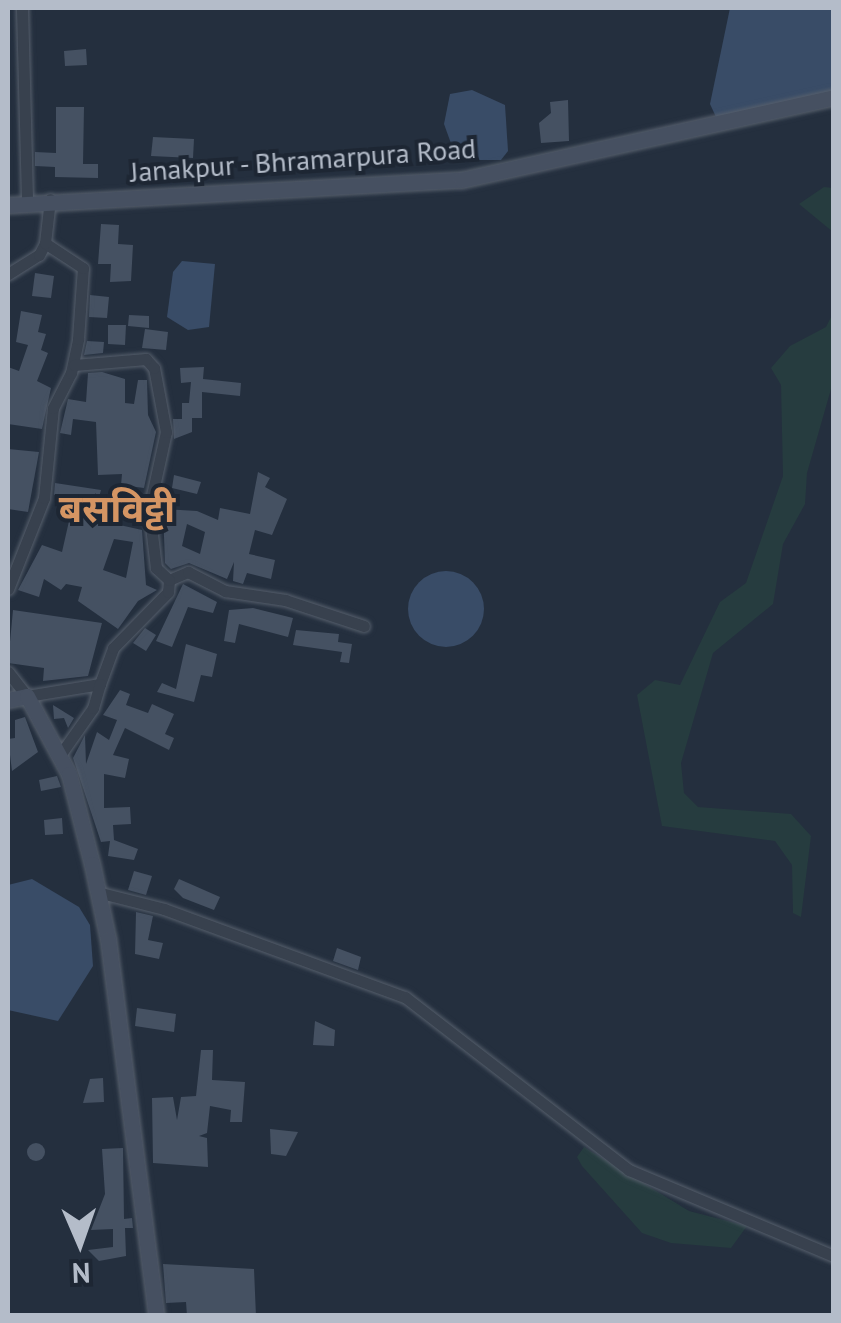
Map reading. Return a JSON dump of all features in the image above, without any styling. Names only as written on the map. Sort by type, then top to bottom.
[{"type":"street","points":[[22,8],[27,202]]},
{"type":"street","name":"Janakpur - Bhramarpura Road","points":[[8,205],[50,199],[461,180],[834,97]]},
{"type":"street","points":[[8,274],[39,255],[46,243],[50,199]]},
{"type":"street","points":[[8,589],[44,498],[53,408],[74,365],[83,268],[46,243]]},
{"type":"street","points":[[74,365],[146,358],[154,368],[166,432],[149,509],[156,568],[169,580]]},
{"type":"street","points":[[169,580],[188,572],[225,591],[286,600],[364,626]]},
{"type":"street","points":[[60,755],[93,708],[113,648],[168,592],[169,580]]},
{"type":"street","points":[[8,672],[27,696],[60,755],[97,892],[156,1316]]},
{"type":"street","points":[[8,700],[100,684]]},
{"type":"street","points":[[97,892],[164,908],[405,998],[630,1170],[834,1256]]},
{"type":"green space","points":[[824,187],[833,188],[833,232],[799,204]]},
{"type":"green space","points":[[833,313],[833,382],[807,473],[805,504],[783,544],[773,604],[713,653],[681,763],[684,793],[698,807],[791,814],[811,836],[801,917],[793,913],[792,865],[775,841],[662,826],[637,695],[655,680],[680,685],[720,602],[746,583],[783,476],[781,385],[771,368],[790,346],[826,327]]},
{"type":"green space","points":[[584,1147],[689,1211],[747,1226],[731,1248],[671,1243],[642,1233],[582,1166],[577,1157]]},
{"type":"water","points":[[730,8],[833,8],[833,91],[716,117],[710,104]]},
{"type":"water","points":[[472,90],[505,105],[508,151],[501,160],[457,160],[444,124],[450,94]]},
{"type":"water","points":[[182,261],[215,264],[209,327],[188,330],[167,317],[173,272]]},
{"type":"water","points":[[446,571],[473,582],[484,609],[473,636],[446,647],[419,636],[408,609],[419,582]]},
{"type":"water","points":[[32,879],[79,907],[90,925],[93,966],[58,1021],[8,1010],[8,885]]},
{"type":"building","points":[[86,49],[87,65],[65,66],[64,51]]},
{"type":"building","points":[[568,100],[569,141],[541,143],[539,123],[551,113],[550,102]]},
{"type":"building","points":[[56,107],[84,107],[83,164],[98,164],[98,178],[55,177],[55,167],[35,166],[35,152],[56,153]]},
{"type":"building","points":[[153,137],[194,139],[193,158],[151,156]]},
{"type":"building","points":[[101,224],[119,225],[118,244],[133,245],[131,281],[110,282],[111,264],[98,264]]},
{"type":"building","points":[[35,273],[54,276],[51,298],[32,296]]},
{"type":"building","points":[[90,295],[109,297],[107,318],[89,317]]},
{"type":"building","points":[[21,311],[42,315],[38,332],[46,334],[41,350],[48,353],[37,381],[51,388],[42,429],[8,424],[8,367],[19,371],[28,345],[16,342]]},
{"type":"building","points":[[129,315],[149,316],[149,328],[128,326]]},
{"type":"building","points":[[108,325],[126,325],[125,345],[108,344]]},
{"type":"building","points":[[145,329],[168,332],[166,350],[142,348]]},
{"type":"building","points":[[87,341],[104,342],[103,353],[84,355]]},
{"type":"building","points":[[204,367],[203,379],[241,383],[240,396],[202,392],[202,418],[192,418],[192,432],[174,439],[173,419],[182,419],[182,403],[189,403],[191,382],[181,383],[180,368]]},
{"type":"building","points":[[102,372],[125,379],[125,403],[134,404],[138,380],[147,380],[148,415],[156,432],[144,488],[121,485],[122,474],[98,475],[96,422],[73,419],[71,435],[60,433],[68,399],[86,402],[88,373]]},
{"type":"building","points":[[8,449],[39,452],[28,512],[8,509]]},
{"type":"building","points":[[258,472],[270,478],[265,487],[287,499],[272,535],[255,530],[249,554],[275,560],[271,579],[247,573],[243,584],[233,581],[234,562],[227,579],[189,563],[171,569],[165,563],[163,509],[197,511],[218,520],[220,508],[250,514]],"holes":[[[187,524],[205,532],[200,554],[182,546]]]},
{"type":"building","points":[[174,475],[201,482],[197,494],[172,488]]},
{"type":"building","points":[[55,483],[101,490],[93,519],[142,530],[146,585],[157,590],[138,601],[118,629],[78,601],[82,587],[66,584],[61,590],[44,579],[39,597],[18,590],[42,545],[62,552],[74,499],[54,495]],"holes":[[[114,539],[133,542],[126,578],[103,570]]]},
{"type":"building","points":[[183,584],[217,602],[213,613],[188,607],[172,647],[156,641]]},
{"type":"building","points":[[253,608],[293,618],[288,637],[239,624],[235,643],[224,641],[229,610]]},
{"type":"building","points":[[13,610],[102,623],[88,676],[43,681],[44,668],[8,663]]},
{"type":"building","points":[[145,628],[156,635],[146,651],[133,643]]},
{"type":"building","points":[[296,630],[339,634],[338,642],[352,644],[349,663],[340,662],[342,652],[293,645]]},
{"type":"building","points":[[186,644],[217,654],[212,677],[201,675],[194,702],[157,692],[162,683],[176,689]]},
{"type":"building","points":[[120,690],[130,694],[126,705],[148,713],[152,704],[174,714],[165,734],[174,738],[169,750],[125,728],[113,755],[129,759],[125,778],[104,774],[104,808],[130,807],[131,824],[113,825],[114,840],[138,849],[134,860],[108,856],[110,841],[101,842],[73,758],[85,735],[86,764],[97,732],[109,740],[117,720],[103,715]]},
{"type":"building","points":[[53,705],[74,718],[68,728],[64,718],[54,719]]},
{"type":"building","points":[[25,717],[38,752],[12,771],[8,739],[15,738],[15,720]]},
{"type":"building","points":[[57,776],[61,787],[41,791],[39,780]]},
{"type":"building","points":[[62,818],[63,834],[45,835],[44,820]]},
{"type":"building","points":[[134,871],[152,876],[146,895],[128,890]]},
{"type":"building","points":[[179,879],[220,897],[214,910],[183,898],[174,889]]},
{"type":"building","points":[[136,912],[153,916],[148,940],[163,943],[159,959],[135,954]]},
{"type":"building","points":[[337,948],[361,957],[358,970],[333,961]]},
{"type":"building","points":[[137,1008],[176,1014],[174,1032],[135,1026]]},
{"type":"building","points":[[315,1021],[335,1030],[334,1046],[313,1045]]},
{"type":"building","points":[[201,1050],[213,1050],[212,1080],[245,1082],[242,1122],[230,1122],[231,1110],[210,1106],[207,1133],[199,1136],[207,1138],[208,1167],[153,1163],[152,1098],[173,1097],[177,1120],[181,1097],[196,1096]]},
{"type":"building","points":[[103,1078],[104,1102],[83,1103],[90,1079]]},
{"type":"building","points":[[270,1129],[298,1132],[286,1156],[271,1154]]},
{"type":"building","points":[[36,1143],[45,1152],[36,1161],[27,1152]]},
{"type":"building","points":[[123,1148],[124,1219],[132,1218],[133,1228],[125,1228],[126,1256],[99,1261],[88,1250],[113,1247],[113,1229],[91,1230],[105,1194],[102,1149]]},
{"type":"building","points":[[163,1264],[254,1269],[256,1316],[187,1316],[186,1302],[166,1303]]},
{"type":"district","name":"बसविट्टी","points":[[117,508]]}]
